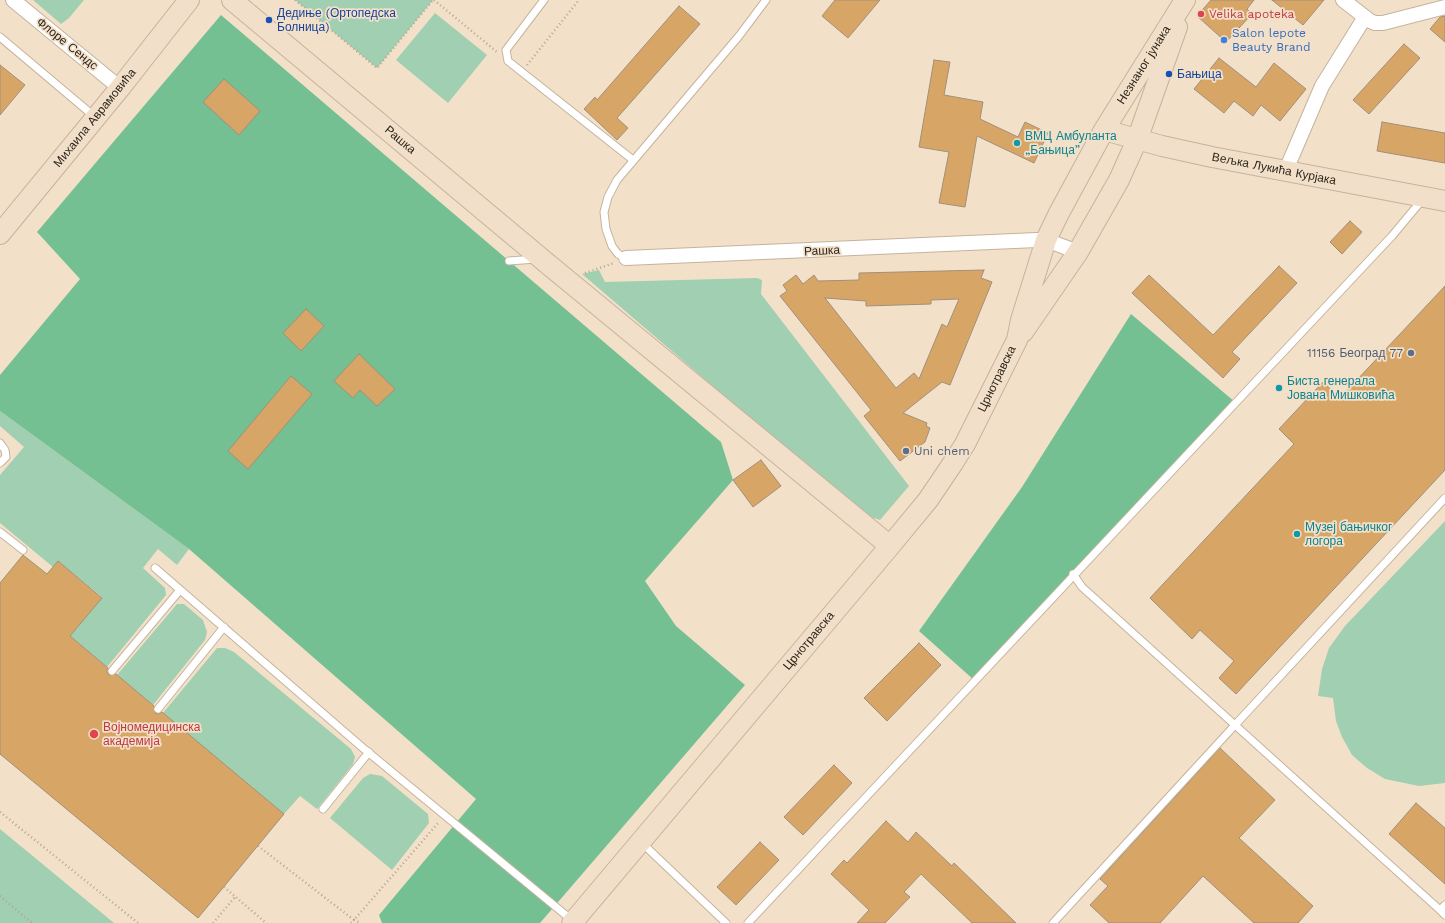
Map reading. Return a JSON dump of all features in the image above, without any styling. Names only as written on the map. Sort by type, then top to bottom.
[{"type":"street","name":"Флоре Сендс","points":[[13,0],[120,88]]},
{"type":"street","name":"Михаила Аврамовића","points":[[0,234],[96,118],[189,0]]},
{"type":"street","name":"Рашка","points":[[232,0],[542,259],[890,546]]},
{"type":"street","name":"Незнаног јунака","points":[[1104,130],[1186,0]]},
{"type":"street","name":"Незнаног јунака","points":[[1137,140],[1186,0]]},
{"type":"street","points":[[1343,0],[1375,23],[1383,23],[1445,7]]},
{"type":"street","points":[[1286,170],[1322,86],[1365,17]]},
{"type":"street","name":"Вељка Лукића Курјака","points":[[1104,130],[1137,140],[1205,155],[1445,201]]},
{"type":"street","name":"Црнотравска","points":[[1017,340],[1021,320],[1046,240],[1104,130]]},
{"type":"street","name":"Црнотравска","points":[[572,922],[928,500],[965,444],[1017,340],[1078,252],[1119,180],[1137,140]]},
{"type":"street","name":"Рашка","points":[[626,258],[1046,240],[1078,252]]},
{"type":"lane","points":[[544,0],[506,50],[508,61],[633,160]]},
{"type":"lane","points":[[626,258],[618,254],[612,246],[606,229],[604,212],[608,196],[617,180],[633,160],[739,36],[766,0]]},
{"type":"lane","points":[[0,37],[96,118]]},
{"type":"lane","points":[[748,923],[1073,574],[1392,236],[1423,198]]},
{"type":"lane","points":[[509,261],[542,259]]},
{"type":"lane","points":[[0,443],[5,450],[6,457],[0,463]]},
{"type":"lane","points":[[1053,923],[1445,498]]},
{"type":"lane","points":[[0,532],[23,550]]},
{"type":"lane","points":[[155,568],[369,752],[572,922]]},
{"type":"lane","points":[[1073,574],[1082,587],[1443,910]]},
{"type":"lane","points":[[112,671],[180,590]]},
{"type":"lane","points":[[158,709],[224,628]]},
{"type":"lane","points":[[323,809],[369,752]]},
{"type":"lane","points":[[641,841],[726,923]]},
{"type":"path","points":[[295,0],[377,68],[434,0],[508,61]]},
{"type":"path","points":[[521,72],[579,0]]},
{"type":"path","points":[[1042,145],[1076,160]]},
{"type":"path","points":[[568,280],[626,258]]},
{"type":"path","points":[[0,812],[138,923]]},
{"type":"path","points":[[351,923],[444,815]]},
{"type":"path","points":[[258,846],[354,920],[360,923]]},
{"type":"path","points":[[224,887],[266,923]]},
{"type":"path","points":[[0,896],[32,923]]},
{"type":"path","points":[[213,923],[235,897]]},
{"type":"green space","points":[[33,0],[84,0],[69,18],[61,24]]},
{"type":"green space","points":[[295,0],[433,0],[377,68]]},
{"type":"green space","points":[[435,13],[487,55],[448,103],[396,60]]},
{"type":"green space","points":[[221,15],[721,442],[733,480],[645,581],[676,626],[745,685],[540,923],[382,923],[379,915],[476,799],[189,549],[0,411],[0,375],[80,279],[37,232]]},
{"type":"green space","points":[[599,270],[605,282],[757,278],[762,280],[761,294],[909,486],[880,520],[862,514],[582,274]]},
{"type":"green space","points":[[1131,314],[1235,402],[974,680],[919,631],[1022,487]]},
{"type":"green space","points":[[0,411],[189,549],[177,565],[158,549],[143,568],[165,588],[166,595],[107,667],[70,636],[102,597],[58,561],[53,567],[0,523],[0,475],[24,447],[0,426]]},
{"type":"green space","points":[[1445,521],[1445,783],[1419,786],[1385,779],[1367,768],[1352,755],[1342,737],[1336,721],[1333,698],[1318,696],[1322,669],[1329,648],[1345,626]]},
{"type":"green space","points":[[177,604],[184,604],[203,620],[207,632],[205,640],[153,705],[117,675]]},
{"type":"green space","points":[[217,648],[225,648],[234,652],[351,749],[355,757],[353,764],[317,809],[300,796],[284,814],[163,713]]},
{"type":"green space","points":[[370,774],[382,776],[428,814],[429,823],[392,870],[330,818],[363,778]]},
{"type":"green space","points":[[0,829],[114,923],[0,923]]},
{"type":"building","points":[[835,0],[880,0],[848,38],[822,16]]},
{"type":"building","points":[[1211,0],[1254,0],[1247,9],[1252,14],[1226,42],[1197,16]]},
{"type":"building","points":[[1272,0],[1324,0],[1303,25]]},
{"type":"building","points":[[679,6],[700,24],[617,118],[628,128],[617,140],[584,109],[595,97],[597,100]]},
{"type":"building","points":[[1445,16],[1445,42],[1430,29],[1440,17]]},
{"type":"building","points":[[1404,44],[1420,58],[1369,114],[1353,100]]},
{"type":"building","points":[[1219,58],[1256,87],[1274,63],[1306,89],[1280,121],[1261,105],[1253,116],[1234,101],[1224,113],[1194,89]]},
{"type":"building","points":[[934,60],[950,62],[944,95],[983,102],[980,119],[1018,137],[1025,122],[1048,133],[1034,163],[977,136],[965,207],[939,203],[949,152],[919,147]]},
{"type":"building","points":[[0,65],[25,85],[0,115]]},
{"type":"building","points":[[224,79],[260,111],[239,135],[203,102]]},
{"type":"building","points":[[1382,122],[1445,133],[1445,163],[1377,151]]},
{"type":"building","points":[[1350,221],[1362,232],[1342,254],[1330,242]]},
{"type":"building","points":[[1279,266],[1297,283],[1232,352],[1240,359],[1223,378],[1132,293],[1149,275],[1213,335]]},
{"type":"building","points":[[984,270],[981,278],[992,282],[950,385],[942,382],[903,413],[927,423],[926,426],[930,428],[925,442],[900,461],[864,416],[871,410],[780,296],[787,291],[783,285],[796,275],[803,284],[814,275],[818,281],[859,280],[859,273]],"holes":[[[825,298],[866,301],[866,306],[931,304],[931,300],[959,299],[947,327],[942,324],[919,379],[914,373],[896,388]]]},
{"type":"building","name":"Музеј бањичког логора","points":[[1445,286],[1445,470],[1236,694],[1219,678],[1234,661],[1200,630],[1192,639],[1150,598],[1294,444],[1279,429],[1323,382],[1340,398]]},
{"type":"building","points":[[306,309],[324,326],[301,351],[283,333]]},
{"type":"building","points":[[359,354],[395,389],[377,406],[360,390],[353,398],[334,381]]},
{"type":"building","points":[[291,376],[312,394],[248,469],[228,451]]},
{"type":"building","points":[[761,460],[781,486],[753,507],[733,480]]},
{"type":"building","name":"Војномедицинска академија","points":[[23,555],[47,574],[58,561],[102,598],[70,636],[108,668],[107,672],[109,675],[116,674],[154,706],[155,713],[158,714],[162,712],[284,814],[198,918],[0,754],[0,583]]},
{"type":"building","points":[[919,643],[941,665],[887,721],[864,698]]},
{"type":"building","points":[[1220,748],[1275,800],[1239,838],[1313,906],[1298,923],[1254,923],[1203,876],[1160,923],[1109,923],[1090,905],[1108,886],[1100,879]]},
{"type":"building","points":[[834,765],[852,783],[803,835],[784,817]]},
{"type":"building","points":[[1416,803],[1445,828],[1445,884],[1389,834]]},
{"type":"building","points":[[886,821],[908,842],[916,832],[952,866],[954,863],[1016,923],[972,923],[921,874],[904,892],[910,897],[885,923],[857,923],[869,910],[831,874],[844,860],[847,863]]},
{"type":"building","points":[[760,842],[779,860],[736,905],[717,887]]},
{"type":"place","name":"Velika apoteka","points":[[1201,14]]},
{"type":"place","name":"Дедиње (Ортопедска Болница)","points":[[269,20]]},
{"type":"place","name":"Salon lepote Beauty Brand","points":[[1224,40]]},
{"type":"place","name":"Бањица","points":[[1169,74]]},
{"type":"place","name":"ВМЦ Амбуланта „Бањица”","points":[[1017,143]]},
{"type":"place","name":"11156 Београд 77","points":[[1411,353]]},
{"type":"place","name":"Биста генерала Јована Мишковића","points":[[1279,388]]},
{"type":"place","name":"Uni chem","points":[[906,451]]},
{"type":"place","name":"Музеј бањичког логора","points":[[1297,534]]},
{"type":"place","name":"Војномедицинска академија","points":[[94,734]]}]
